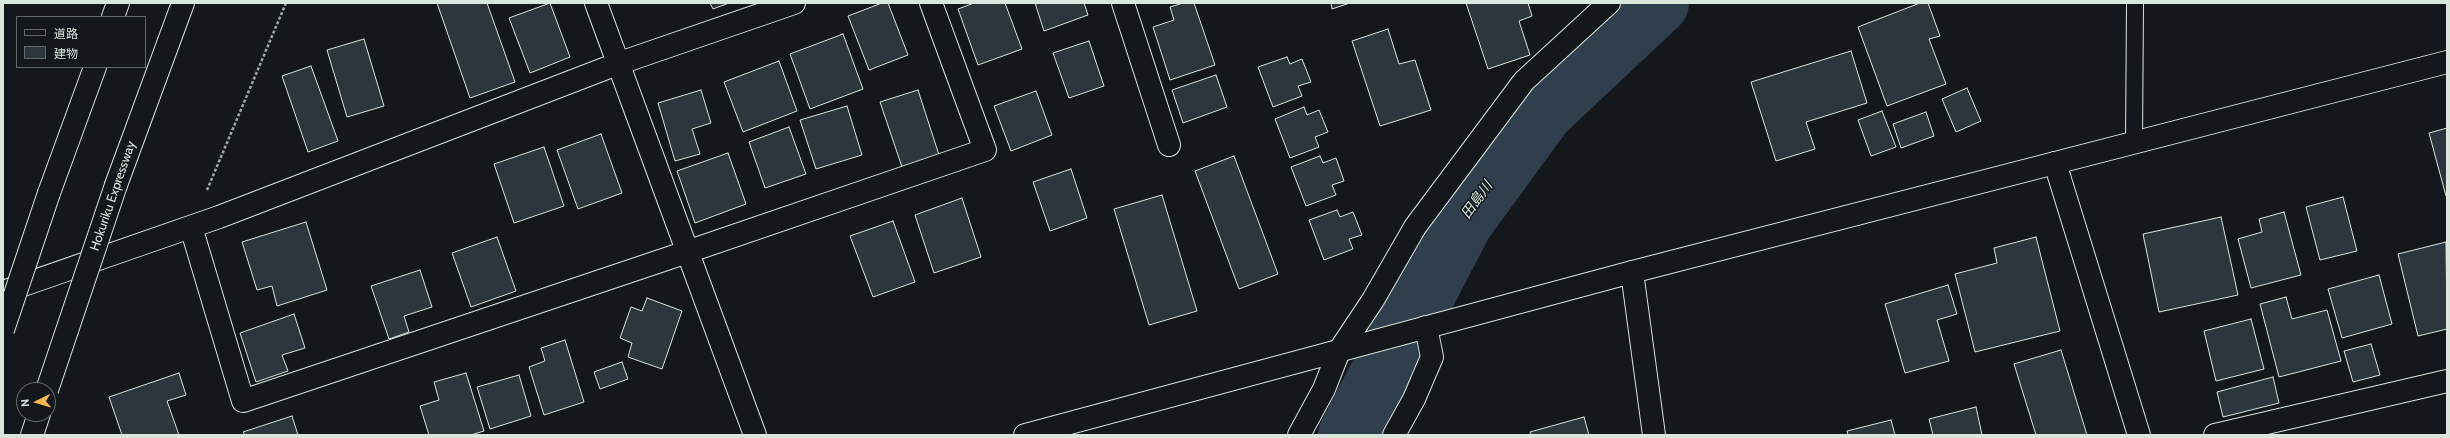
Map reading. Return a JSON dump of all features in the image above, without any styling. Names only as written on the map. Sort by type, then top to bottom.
[{"type":"main road","points":[[113,16],[118,3]]},
{"type":"main road","name":"Hokuriku Expressway","points":[[50,382],[116,185],[183,3]]},
{"type":"main road","points":[[596,3],[617,64],[755,435]]},
{"type":"main road","points":[[3,292],[191,227],[617,64],[794,3]]},
{"type":"main road","points":[[191,227],[243,401],[985,150],[931,3]]},
{"type":"main road","points":[[1123,3],[1169,145]]},
{"type":"main road","points":[[1299,435],[1324,389],[1339,351],[1373,300],[1415,227],[1524,81],[1609,3]]},
{"type":"main road","points":[[1025,435],[1632,272],[2447,62]]},
{"type":"main road","points":[[3,330],[49,193],[95,68]]},
{"type":"main road","points":[[2055,163],[2139,435]]},
{"type":"main road","points":[[1632,272],[1654,435]]},
{"type":"main road","points":[[1394,435],[1414,399],[1432,357],[1426,327]]},
{"type":"main road","points":[[2215,435],[2447,381]]},
{"type":"main road","points":[[32,435],[36,422]]},
{"type":"lane","points":[[2134,142],[2135,3]]},
{"type":"path","points":[[191,227],[286,3]]},
{"type":"building","points":[[437,3],[487,3],[515,82],[470,98]]},
{"type":"building","points":[[550,3],[570,57],[530,73],[509,18]]},
{"type":"building","points":[[710,3],[729,3],[713,9]]},
{"type":"building","points":[[882,3],[888,3],[908,55],[869,70],[848,16]]},
{"type":"building","points":[[974,3],[1005,3],[1022,49],[978,65],[958,9]]},
{"type":"building","points":[[1035,3],[1084,3],[1088,15],[1044,31]]},
{"type":"building","points":[[1183,3],[1194,3],[1215,65],[1170,80],[1153,27],[1174,20],[1170,7]]},
{"type":"building","points":[[1331,3],[1350,3],[1332,9]]},
{"type":"building","points":[[1466,3],[1528,3],[1532,16],[1519,21],[1530,55],[1488,69]]},
{"type":"building","points":[[1920,3],[1928,3],[1940,36],[1929,39],[1946,84],[1887,106],[1858,27]]},
{"type":"building","points":[[1388,29],[1399,64],[1415,60],[1431,110],[1380,126],[1352,41]]},
{"type":"building","points":[[843,34],[863,89],[810,109],[790,54]]},
{"type":"building","points":[[364,39],[384,106],[347,117],[327,50]]},
{"type":"building","points":[[1089,41],[1104,86],[1069,98],[1053,53]]},
{"type":"building","points":[[1851,51],[1867,103],[1806,122],[1815,149],[1776,161],[1751,82]]},
{"type":"building","points":[[1287,57],[1290,64],[1302,59],[1311,82],[1298,86],[1302,96],[1273,107],[1258,67]]},
{"type":"building","points":[[779,61],[797,111],[743,132],[724,82]]},
{"type":"building","points":[[311,66],[338,141],[308,152],[282,76]]},
{"type":"building","points":[[1216,75],[1227,107],[1183,123],[1172,90]]},
{"type":"building","points":[[1967,88],[1981,121],[1956,132],[1942,99]]},
{"type":"building","points":[[701,90],[711,123],[692,129],[700,154],[675,161],[658,103]]},
{"type":"building","points":[[918,90],[939,155],[902,167],[880,102]]},
{"type":"building","points":[[1036,91],[1052,135],[1011,151],[994,106]]},
{"type":"building","points":[[847,106],[862,155],[816,169],[800,120]]},
{"type":"building","points":[[1304,107],[1307,115],[1319,110],[1328,132],[1315,137],[1319,147],[1290,158],[1275,119]]},
{"type":"building","points":[[1882,111],[1896,147],[1871,156],[1858,120]]},
{"type":"building","points":[[1926,112],[1934,136],[1901,148],[1893,124]]},
{"type":"building","points":[[789,127],[806,174],[765,188],[749,142]]},
{"type":"building","points":[[2447,128],[2447,195],[2446,196],[2429,133]]},
{"type":"building","points":[[601,134],[622,193],[578,209],[557,150]]},
{"type":"building","points":[[544,147],[564,206],[514,223],[494,164]]},
{"type":"building","points":[[728,153],[746,204],[695,223],[677,171]]},
{"type":"building","points":[[1234,156],[1278,274],[1239,289],[1195,171]]},
{"type":"building","points":[[1320,156],[1323,163],[1336,158],[1344,181],[1332,185],[1336,195],[1306,206],[1291,167]]},
{"type":"building","points":[[1071,169],[1087,218],[1050,231],[1033,182]]},
{"type":"building","points":[[1162,195],[1197,311],[1149,325],[1114,209]]},
{"type":"building","points":[[2343,197],[2357,251],[2320,260],[2306,207]]},
{"type":"building","points":[[962,198],[981,257],[934,273],[915,215]]},
{"type":"building","points":[[1337,210],[1340,217],[1353,212],[1362,235],[1349,239],[1353,249],[1324,260],[1309,220]]},
{"type":"building","points":[[2284,212],[2301,275],[2251,288],[2238,239],[2262,232],[2259,219]]},
{"type":"building","points":[[2221,217],[2238,295],[2159,312],[2143,234]]},
{"type":"building","points":[[893,221],[915,282],[873,297],[850,236]]},
{"type":"building","points":[[306,222],[327,290],[277,306],[272,286],[257,290],[242,242]]},
{"type":"building","points":[[497,237],[516,291],[471,307],[452,253]]},
{"type":"building","points":[[2036,237],[2060,331],[1975,352],[1955,274],[1997,263],[1994,248]]},
{"type":"building","points":[[2446,242],[2447,329],[2418,336],[2398,254]]},
{"type":"building","points":[[420,270],[432,307],[404,316],[409,332],[389,339],[371,286]]},
{"type":"building","points":[[2379,275],[2392,324],[2342,338],[2328,289]]},
{"type":"building","points":[[1948,285],[1957,314],[1937,320],[1949,361],[1905,373],[1885,304]]},
{"type":"building","points":[[2286,297],[2292,319],[2327,310],[2341,361],[2279,377],[2260,304]]},
{"type":"building","points":[[647,298],[682,311],[662,369],[628,357],[632,343],[620,338],[631,307],[642,311]]},
{"type":"building","points":[[294,314],[305,348],[282,355],[288,371],[256,382],[240,333]]},
{"type":"building","points":[[2251,319],[2264,369],[2216,381],[2204,331]]},
{"type":"building","points":[[565,340],[584,402],[544,415],[529,367],[545,361],[541,348]]},
{"type":"building","points":[[2371,344],[2380,375],[2353,382],[2344,351]]},
{"type":"building","points":[[2061,350],[2087,435],[2036,435],[2014,364]]},
{"type":"building","points":[[622,362],[628,379],[600,389],[594,372]]},
{"type":"building","points":[[179,373],[186,395],[167,401],[179,435],[122,435],[109,397]]},
{"type":"building","points":[[466,373],[484,431],[471,435],[429,435],[420,406],[439,400],[434,382]]},
{"type":"building","points":[[519,375],[531,416],[490,429],[477,387]]},
{"type":"building","points":[[2273,377],[2279,403],[2223,417],[2217,392]]},
{"type":"building","points":[[1976,407],[1982,435],[1933,435],[1929,419]]},
{"type":"building","points":[[292,416],[298,435],[245,435],[243,432]]},
{"type":"building","points":[[1584,417],[1589,435],[1531,435],[1530,432]]},
{"type":"building","points":[[1891,420],[1895,435],[1848,435],[1847,431]]},
{"type":"waterway","name":"田島川","points":[[1350,435],[1461,222],[1542,111],[1657,3]]}]
